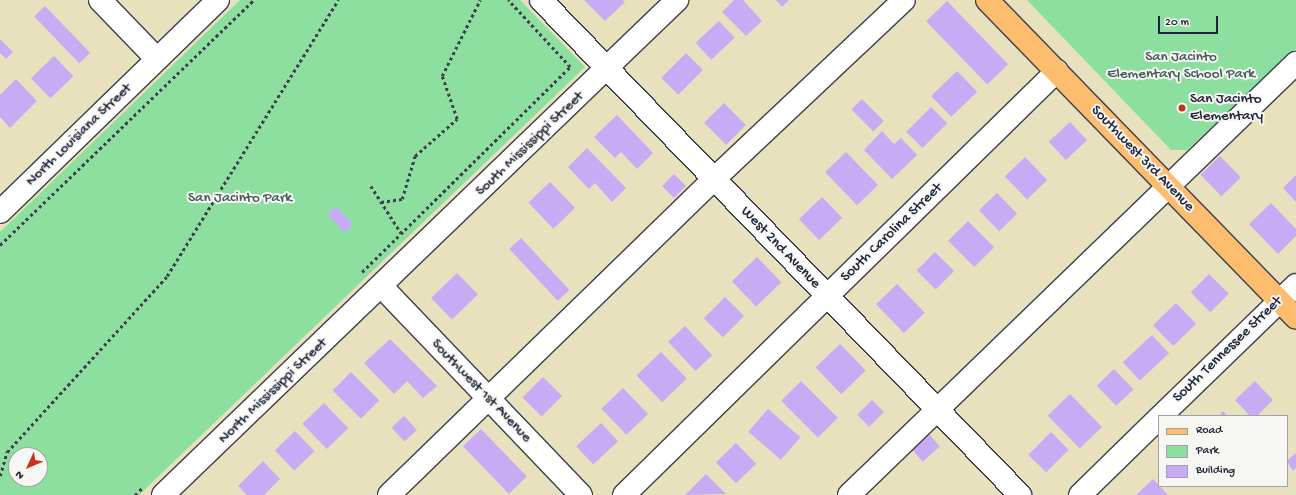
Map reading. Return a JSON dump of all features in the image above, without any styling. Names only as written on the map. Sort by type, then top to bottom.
[{"type":"main road","name":"Southwest 3rd Avenue","points":[[987,0],[1296,318]]},
{"type":"street","points":[[100,0],[157,59]]},
{"type":"street","name":"North Louisiana Street","points":[[0,212],[218,0]]},
{"type":"street","name":"West 2nd Avenue","points":[[541,0],[606,70],[1020,495]]},
{"type":"street","name":"South Mississippi Street","points":[[382,287],[677,0]]},
{"type":"street","points":[[389,495],[713,180],[904,0]]},
{"type":"street","points":[[849,495],[936,409],[1296,63]]},
{"type":"street","name":"South Carolina Street","points":[[624,495],[1057,72]]},
{"type":"street","name":"South Tennessee Street","points":[[1162,415],[1296,285]]},
{"type":"street","name":"Southwest 1st Avenue","points":[[382,287],[581,495]]},
{"type":"street","name":"North Mississippi Street","points":[[155,489],[382,287]]},
{"type":"street","name":"South Tennessee Street","points":[[1080,495],[1158,419]]},
{"type":"path","points":[[0,245],[254,0]]},
{"type":"path","points":[[0,476],[7,452],[168,276],[338,0]]},
{"type":"path","points":[[381,202],[402,199],[415,156],[457,119],[442,76],[480,0]]},
{"type":"path","points":[[356,278],[570,67],[508,0]]},
{"type":"path","points":[[371,186],[401,233]]},
{"type":"path","points":[[135,495],[155,489]]},
{"type":"green space","name":"San Jacinto Park","points":[[240,0],[520,0],[585,67],[139,495],[0,495],[0,232]]},
{"type":"green space","name":"San Jacinto Elementary School Park","points":[[1027,0],[1296,0],[1296,49],[1187,150],[1171,150]]},
{"type":"building","points":[[584,0],[622,0],[625,2],[605,21]]},
{"type":"building","points":[[734,0],[743,0],[762,21],[746,36],[722,12]]},
{"type":"building","points":[[776,0],[789,0],[782,7]]},
{"type":"building","points":[[947,1],[1008,64],[987,84],[926,21]]},
{"type":"building","points":[[45,6],[90,53],[79,63],[34,16]]},
{"type":"building","points":[[719,21],[735,38],[711,60],[696,43]]},
{"type":"building","points":[[0,39],[13,52],[6,59],[0,53]]},
{"type":"building","points":[[686,53],[703,70],[678,95],[661,78]]},
{"type":"building","points":[[54,56],[73,76],[50,98],[31,78]]},
{"type":"building","points":[[957,71],[977,92],[951,117],[931,96]]},
{"type":"building","points":[[16,79],[37,101],[10,128],[0,117],[0,95]]},
{"type":"building","points":[[862,99],[884,121],[873,132],[851,110]]},
{"type":"building","points":[[724,103],[746,125],[726,145],[704,123]]},
{"type":"building","points":[[931,107],[947,123],[923,148],[906,132]]},
{"type":"building","points":[[617,115],[653,153],[637,169],[621,152],[615,158],[594,137]]},
{"type":"building","points":[[1070,122],[1087,140],[1066,160],[1049,142]]},
{"type":"building","points":[[882,131],[894,144],[901,138],[917,155],[892,179],[864,150]]},
{"type":"building","points":[[587,148],[626,188],[612,202],[595,183],[589,189],[568,167]]},
{"type":"building","points":[[846,152],[878,185],[857,205],[825,172]]},
{"type":"building","points":[[1220,156],[1241,178],[1221,196],[1201,175]]},
{"type":"building","points":[[1025,157],[1047,180],[1027,199],[1005,176]]},
{"type":"building","points":[[674,174],[686,186],[674,198],[662,186]]},
{"type":"building","points":[[1296,175],[1296,202],[1283,188]]},
{"type":"building","points":[[550,182],[575,208],[553,229],[528,203]]},
{"type":"building","points":[[997,193],[1017,214],[999,231],[979,210]]},
{"type":"building","points":[[822,197],[842,218],[819,240],[799,219]]},
{"type":"building","points":[[1271,203],[1296,229],[1296,236],[1278,254],[1249,224]]},
{"type":"building","points":[[336,206],[353,224],[344,232],[327,214]]},
{"type":"building","points":[[968,221],[994,247],[974,267],[948,241]]},
{"type":"building","points":[[521,238],[569,290],[558,301],[509,249]]},
{"type":"building","points":[[935,252],[954,271],[936,289],[917,270]]},
{"type":"building","points":[[757,257],[781,282],[756,306],[732,281]]},
{"type":"building","points":[[457,273],[478,295],[452,320],[431,298]]},
{"type":"building","points":[[1209,274],[1229,294],[1210,312],[1191,292]]},
{"type":"building","points":[[897,284],[925,313],[904,333],[876,304]]},
{"type":"building","points":[[725,297],[744,316],[723,337],[704,318]]},
{"type":"building","points":[[1176,303],[1196,324],[1173,346],[1153,325]]},
{"type":"building","points":[[685,326],[712,355],[695,371],[668,342]]},
{"type":"building","points":[[1152,335],[1169,353],[1140,381],[1123,362]]},
{"type":"building","points":[[390,339],[437,386],[423,398],[407,381],[394,394],[364,363]]},
{"type":"building","points":[[840,344],[866,371],[841,394],[816,368]]},
{"type":"building","points":[[661,352],[687,379],[662,402],[637,376]]},
{"type":"building","points":[[1114,369],[1133,389],[1116,406],[1097,386]]},
{"type":"building","points":[[351,372],[379,400],[361,419],[333,390]]},
{"type":"building","points":[[543,377],[562,396],[542,417],[522,398]]},
{"type":"building","points":[[801,381],[838,418],[818,438],[781,401]]},
{"type":"building","points":[[1255,381],[1273,400],[1258,415],[1249,415],[1235,400]]},
{"type":"building","points":[[623,388],[648,414],[626,435],[601,409]]},
{"type":"building","points":[[1070,394],[1102,427],[1080,449],[1048,416]]},
{"type":"building","points":[[872,400],[884,412],[869,427],[857,415]]},
{"type":"building","points":[[324,403],[348,428],[327,449],[302,424]]},
{"type":"building","points":[[768,409],[800,437],[781,460],[748,432]]},
{"type":"building","points":[[1223,411],[1227,415],[1220,415]]},
{"type":"building","points":[[404,416],[417,430],[405,441],[392,428]]},
{"type":"building","points":[[601,423],[618,441],[593,464],[576,446]]},
{"type":"building","points":[[481,429],[527,476],[509,494],[463,446]]},
{"type":"building","points":[[295,431],[314,451],[294,471],[275,450]]},
{"type":"building","points":[[1051,432],[1069,450],[1046,472],[1028,455]]},
{"type":"building","points":[[928,433],[940,447],[922,462],[911,448]]},
{"type":"building","points":[[736,443],[756,464],[736,483],[716,462]]},
{"type":"building","points":[[1296,453],[1296,468],[1293,471],[1288,463],[1288,460]]},
{"type":"building","points":[[263,461],[280,479],[264,495],[247,495],[238,486]]},
{"type":"building","points":[[706,474],[726,494],[685,495]]},
{"type":"building","points":[[1153,479],[1158,484],[1158,487],[1160,487],[1168,495],[1136,495]]},
{"type":"place","name":"San Jacinto Elementary","points":[[1182,108]]}]
